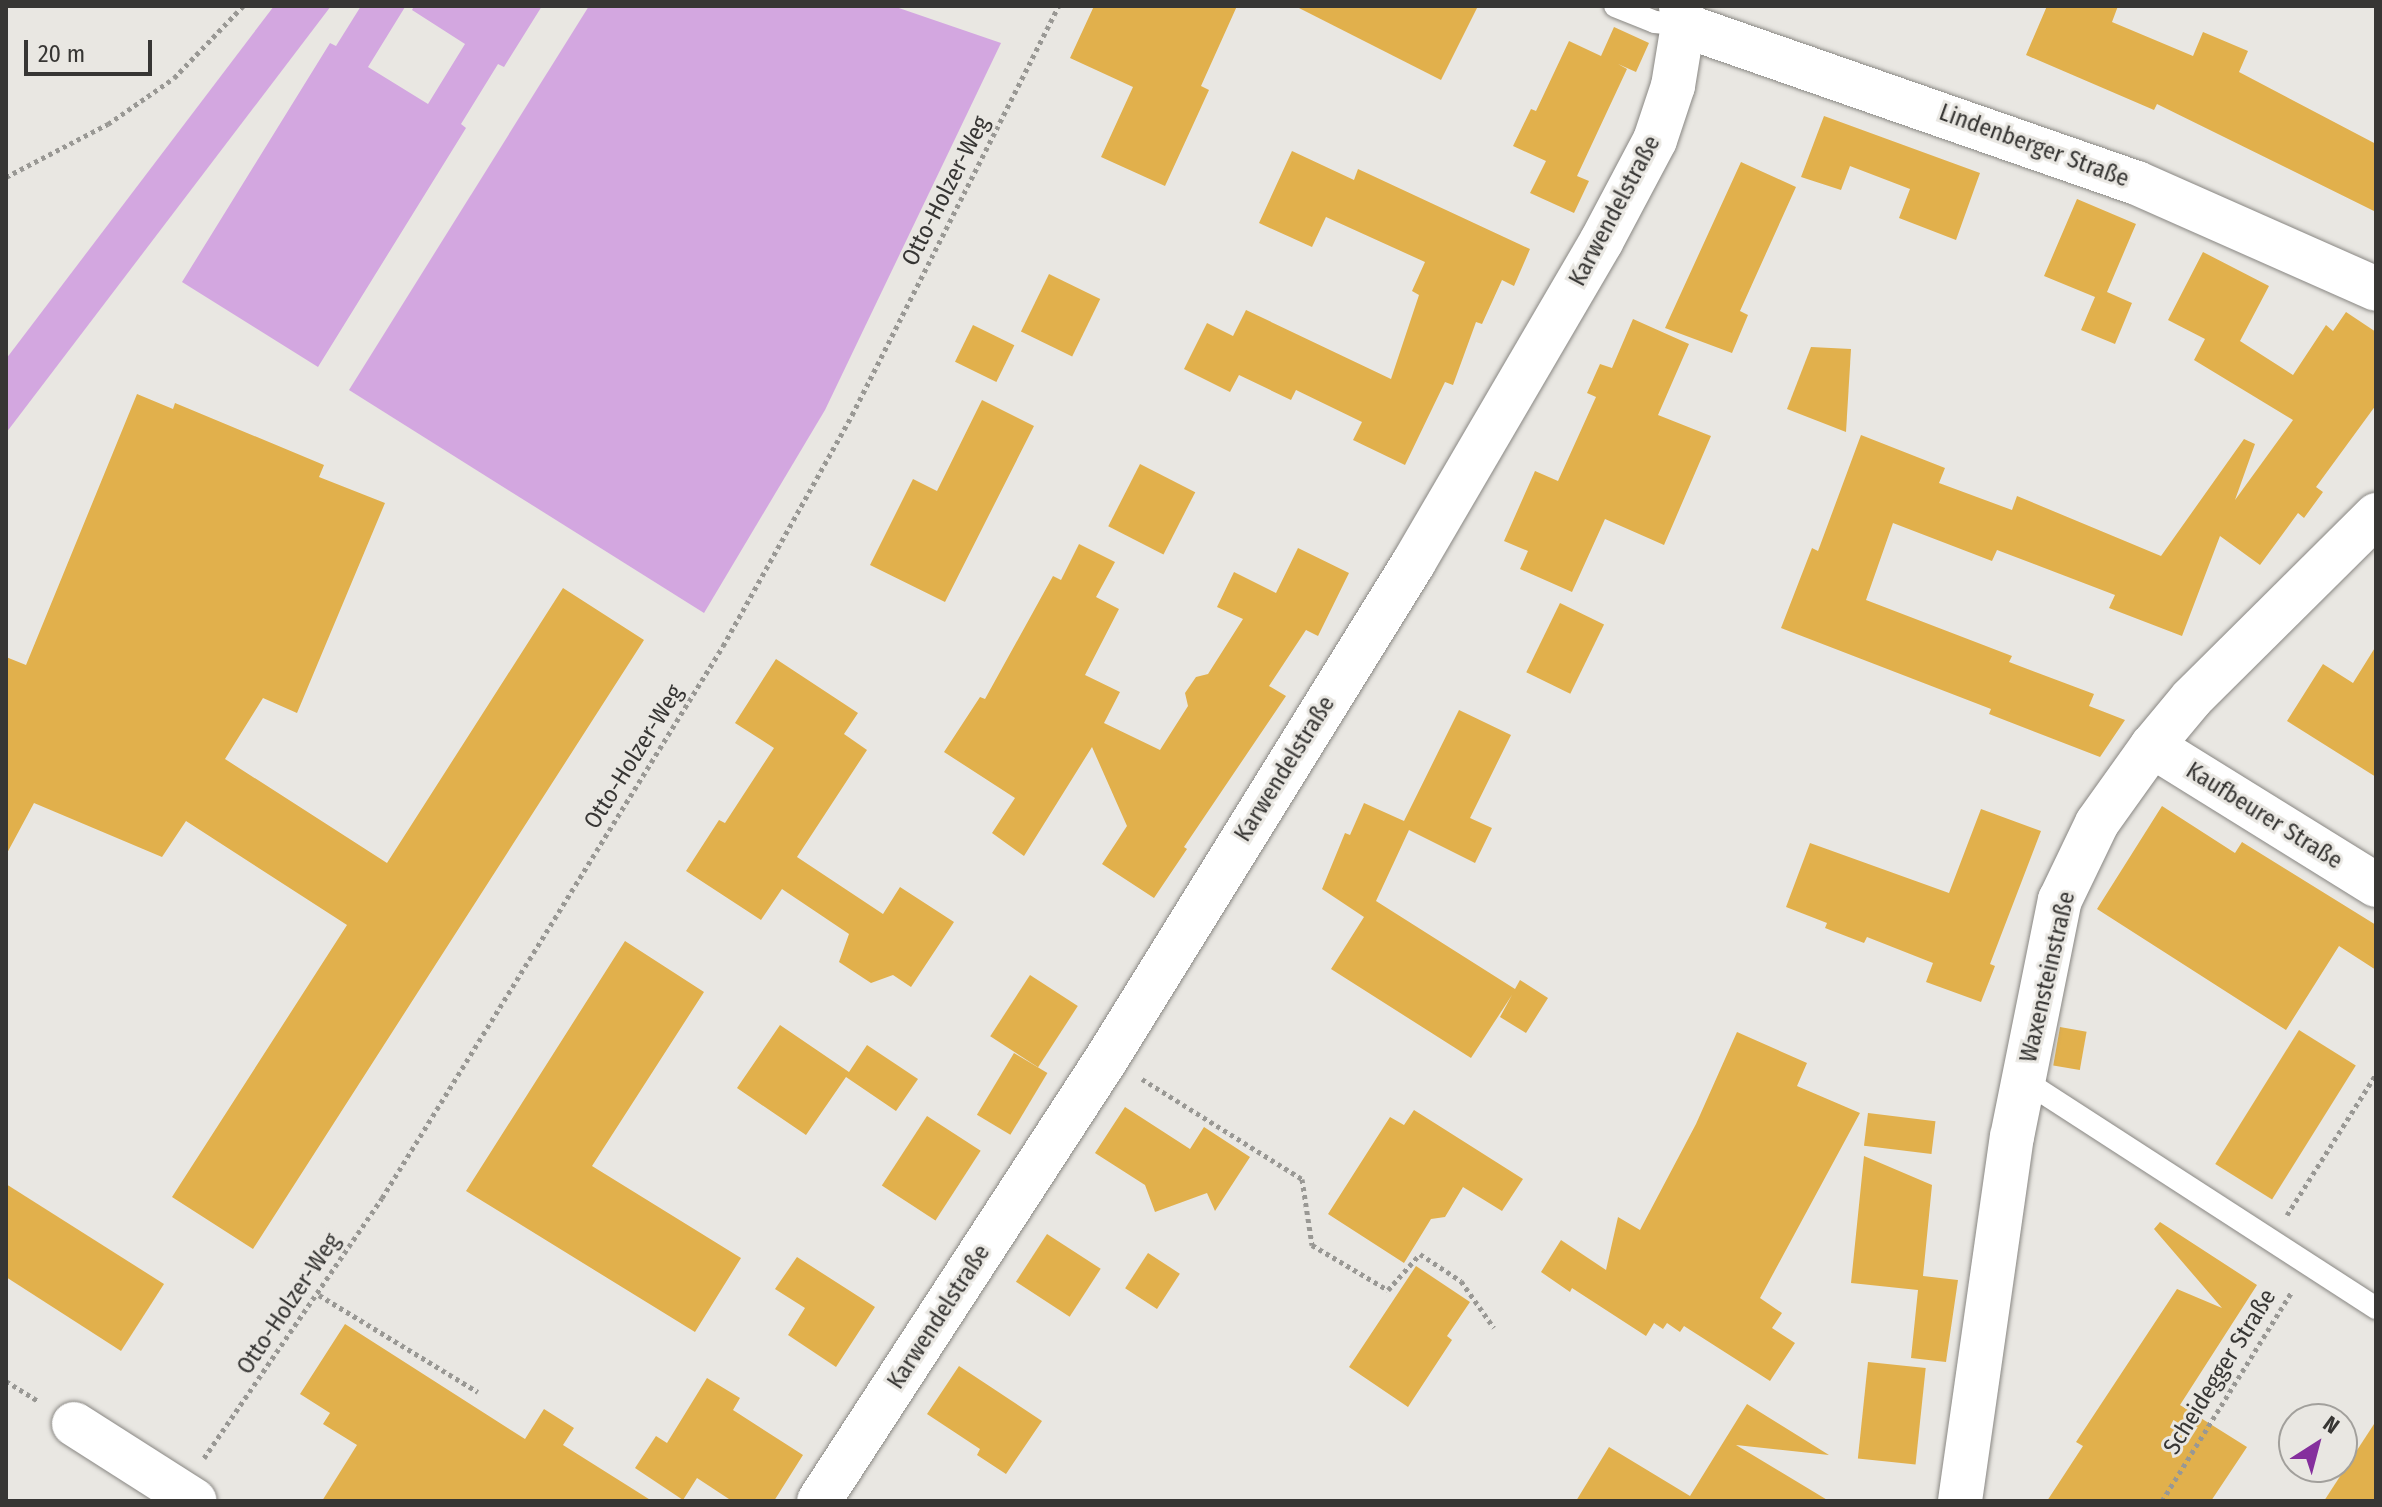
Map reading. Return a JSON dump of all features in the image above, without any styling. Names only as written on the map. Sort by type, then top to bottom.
[{"type":"street","name":"Lindenberger Straße","points":[[1682,15],[2137,183],[2376,289]]},
{"type":"street","name":"Karwendelstraße","points":[[819,1501],[1107,1058],[1414,562],[1601,242],[1655,140],[1673,86],[1682,15]]},
{"type":"street","name":"Waxensteinstraße","points":[[1960,1501],[2012,1137],[2060,900],[2097,823],[2152,746],[2192,698],[2376,515]]},
{"type":"street","name":"Kaufbeurer Straße","points":[[2152,746],[2376,885]]},
{"type":"street","points":[[74,1424],[188,1496]]},
{"type":"lane","points":[[1615,6],[1655,22],[1682,15]]},
{"type":"lane","points":[[2025,1081],[2376,1308]]},
{"type":"path","points":[[6,177],[108,124],[174,78],[243,6]]},
{"type":"path","name":"Otto-Holzer-Weg","points":[[188,1496],[391,1185],[723,646],[852,415],[1059,6]]},
{"type":"path","points":[[1107,1058],[1302,1179],[1312,1245],[1388,1290],[1420,1254],[1461,1281],[1494,1328]]},
{"type":"path","points":[[2272,1240],[2376,1074]]},
{"type":"path","name":"Scheidegger Straße","points":[[2162,1501],[2309,1263]]},
{"type":"path","points":[[319,1295],[478,1392]]},
{"type":"shaded area","points":[[274,6],[331,6],[6,433],[6,359]]},
{"type":"shaded area","points":[[361,6],[405,7],[368,67],[428,104],[465,44],[412,10],[414,6],[542,6],[504,67],[498,64],[461,124],[466,128],[318,367],[182,282],[330,43],[336,46]]},
{"type":"shaded area","points":[[589,6],[893,6],[1001,43],[825,410],[704,613],[349,390]]},
{"type":"building","points":[[1094,6],[1237,6],[1201,86],[1209,90],[1165,186],[1101,157],[1133,87],[1070,58]]},
{"type":"building","points":[[1295,6],[1478,6],[1441,80]]},
{"type":"building","points":[[2047,6],[2118,6],[2112,22],[2193,56],[2203,32],[2248,51],[2239,72],[2376,144],[2376,212],[2157,104],[2154,110],[2026,55]]},
{"type":"building","points":[[1614,27],[1649,43],[1636,72],[1618,64],[1627,69],[1577,176],[1589,181],[1574,213],[1530,193],[1546,161],[1513,146],[1531,109],[1536,111],[1569,41],[1601,56]]},
{"type":"building","points":[[1824,116],[1980,173],[1956,240],[1899,218],[1910,189],[1850,166],[1841,190],[1801,177]]},
{"type":"building","points":[[1292,151],[1354,180],[1358,169],[1530,249],[1514,286],[1502,280],[1482,324],[1476,322],[1453,385],[1445,382],[1405,465],[1353,440],[1362,422],[1296,390],[1291,400],[1239,375],[1230,392],[1184,369],[1207,323],[1233,336],[1246,310],[1391,379],[1419,295],[1412,291],[1425,262],[1326,217],[1312,247],[1259,223]]},
{"type":"building","points":[[1741,162],[1796,187],[1740,311],[1748,315],[1732,353],[1665,328]]},
{"type":"building","points":[[2077,199],[2136,224],[2107,292],[2132,303],[2115,344],[2081,330],[2095,297],[2044,276]]},
{"type":"building","points":[[2203,252],[2269,286],[2240,341],[2293,375],[2326,325],[2333,331],[2346,312],[2376,332],[2376,405],[2316,487],[2323,492],[2304,518],[2298,513],[2260,565],[2220,536],[2182,636],[2109,608],[2115,595],[1997,550],[1992,561],[1893,523],[1866,600],[2012,656],[2009,662],[2094,694],[2089,706],[2125,720],[2100,757],[1989,714],[1991,709],[1781,628],[1812,548],[1818,551],[1861,435],[1945,468],[1939,483],[2012,510],[2017,496],[2161,556],[2244,439],[2255,444],[2235,500],[2293,420],[2194,360],[2205,339],[2168,320]]},
{"type":"building","points":[[1049,274],[1100,299],[1072,357],[1021,332]]},
{"type":"building","points":[[1633,319],[1689,344],[1658,415],[1711,436],[1664,545],[1605,519],[1572,592],[1520,569],[1528,551],[1504,541],[1535,471],[1558,481],[1596,397],[1587,393],[1600,364],[1612,368]]},
{"type":"building","points":[[973,325],[1014,345],[996,382],[955,362]]},
{"type":"building","points":[[1811,347],[1851,349],[1846,432],[1787,409]]},
{"type":"building","points":[[137,394],[173,409],[175,403],[324,465],[319,477],[385,503],[297,713],[263,698],[225,759],[387,863],[563,588],[644,640],[253,1249],[172,1197],[347,925],[186,821],[162,857],[34,803],[6,855],[6,657],[26,665]]},
{"type":"building","points":[[982,400],[1034,426],[945,602],[870,565],[913,479],[937,491]]},
{"type":"building","points":[[1140,464],[1195,492],[1163,555],[1108,526]]},
{"type":"building","points":[[1079,544],[1115,562],[1096,597],[1119,609],[1085,675],[1120,692],[1104,723],[1160,750],[1188,706],[1185,693],[1196,677],[1208,674],[1243,619],[1217,607],[1234,572],[1276,593],[1298,548],[1349,573],[1318,636],[1306,630],[1269,686],[1286,696],[1184,847],[1187,849],[1154,898],[1102,864],[1127,826],[1092,747],[1024,856],[992,833],[1015,798],[944,752],[980,697],[985,699],[1053,576],[1061,580]]},
{"type":"building","points":[[1560,603],[1604,624],[1570,694],[1526,672]]},
{"type":"building","points":[[2376,646],[2376,777],[2287,721],[2323,664],[2353,683]]},
{"type":"building","points":[[776,659],[858,713],[844,734],[867,750],[797,857],[883,914],[900,887],[954,922],[911,987],[893,975],[871,983],[839,962],[849,934],[782,889],[761,920],[686,871],[719,820],[725,823],[774,748],[735,723]]},
{"type":"building","points":[[1459,710],[1511,735],[1470,818],[1492,828],[1475,863],[1409,830],[1376,901],[1515,989],[1520,980],[1548,998],[1526,1033],[1500,1017],[1512,995],[1471,1058],[1331,969],[1364,917],[1322,889],[1345,833],[1350,835],[1364,803],[1404,821]]},
{"type":"building","points":[[2162,806],[2235,853],[2242,842],[2376,925],[2376,970],[2339,946],[2286,1030],[2097,909]]},
{"type":"building","points":[[1981,809],[2041,831],[1990,964],[1995,966],[1981,1002],[1926,982],[1933,963],[1867,937],[1864,943],[1825,928],[1827,923],[1786,907],[1810,843],[1949,893]]},
{"type":"building","points":[[625,941],[704,992],[592,1166],[741,1258],[695,1332],[466,1191]]},
{"type":"building","points":[[1030,975],[1078,1006],[1038,1067],[990,1036]]},
{"type":"building","points":[[780,1025],[849,1072],[867,1045],[918,1079],[896,1111],[846,1077],[806,1135],[737,1088]]},
{"type":"building","points":[[2060,1027],[2087,1032],[2080,1070],[2053,1065]]},
{"type":"building","points":[[2299,1030],[2356,1066],[2272,1199],[2215,1164]]},
{"type":"building","points":[[1737,1032],[1807,1063],[1797,1086],[1860,1113],[1760,1298],[1782,1313],[1772,1328],[1795,1343],[1770,1381],[1684,1326],[1680,1332],[1667,1323],[1663,1329],[1654,1323],[1646,1336],[1572,1288],[1570,1292],[1541,1272],[1561,1240],[1606,1270],[1618,1217],[1640,1230],[1696,1124]]},
{"type":"building","points":[[1014,1053],[1047,1073],[1010,1135],[977,1115]]},
{"type":"building","points":[[1125,1107],[1190,1149],[1204,1127],[1250,1157],[1215,1211],[1207,1193],[1155,1212],[1145,1185],[1095,1153]]},
{"type":"building","points":[[1414,1110],[1523,1179],[1502,1211],[1463,1187],[1445,1217],[1431,1219],[1404,1263],[1328,1214],[1390,1117],[1404,1125]]},
{"type":"building","points":[[1868,1113],[1935,1121],[1931,1154],[1864,1146]]},
{"type":"building","points":[[927,1116],[981,1151],[935,1220],[882,1186]]},
{"type":"building","points":[[1864,1156],[1932,1185],[1923,1276],[1958,1280],[1946,1362],[1911,1358],[1918,1290],[1851,1283]]},
{"type":"building","points":[[6,1184],[164,1284],[121,1351],[6,1277]]},
{"type":"building","points":[[2160,1222],[2257,1285],[2180,1405],[2247,1447],[2211,1501],[2047,1501],[2083,1446],[2076,1442],[2177,1289],[2222,1308],[2154,1229]]},
{"type":"building","points":[[1047,1234],[1101,1269],[1070,1317],[1016,1282]]},
{"type":"building","points":[[1148,1253],[1180,1274],[1157,1309],[1125,1288]]},
{"type":"building","points":[[797,1257],[875,1307],[836,1367],[788,1335],[805,1308],[775,1289]]},
{"type":"building","points":[[1416,1266],[1470,1302],[1447,1336],[1452,1340],[1408,1407],[1349,1367]]},
{"type":"building","points":[[345,1324],[525,1439],[544,1409],[574,1428],[563,1445],[652,1501],[322,1501],[357,1445],[323,1424],[330,1413],[300,1394]]},
{"type":"building","points":[[1868,1362],[1926,1368],[1916,1465],[1858,1458]]},
{"type":"building","points":[[959,1366],[1042,1421],[1006,1474],[977,1455],[980,1449],[927,1414]]},
{"type":"building","points":[[707,1378],[740,1398],[733,1410],[803,1455],[774,1501],[732,1501],[697,1478],[683,1500],[635,1468],[656,1436],[667,1443]]},
{"type":"building","points":[[1747,1404],[1829,1455],[1736,1445],[1829,1501],[1576,1501],[1609,1447],[1690,1496]]},
{"type":"building","points":[[2376,1421],[2376,1501],[2324,1501],[2336,1483],[2358,1483],[2358,1449]]}]
